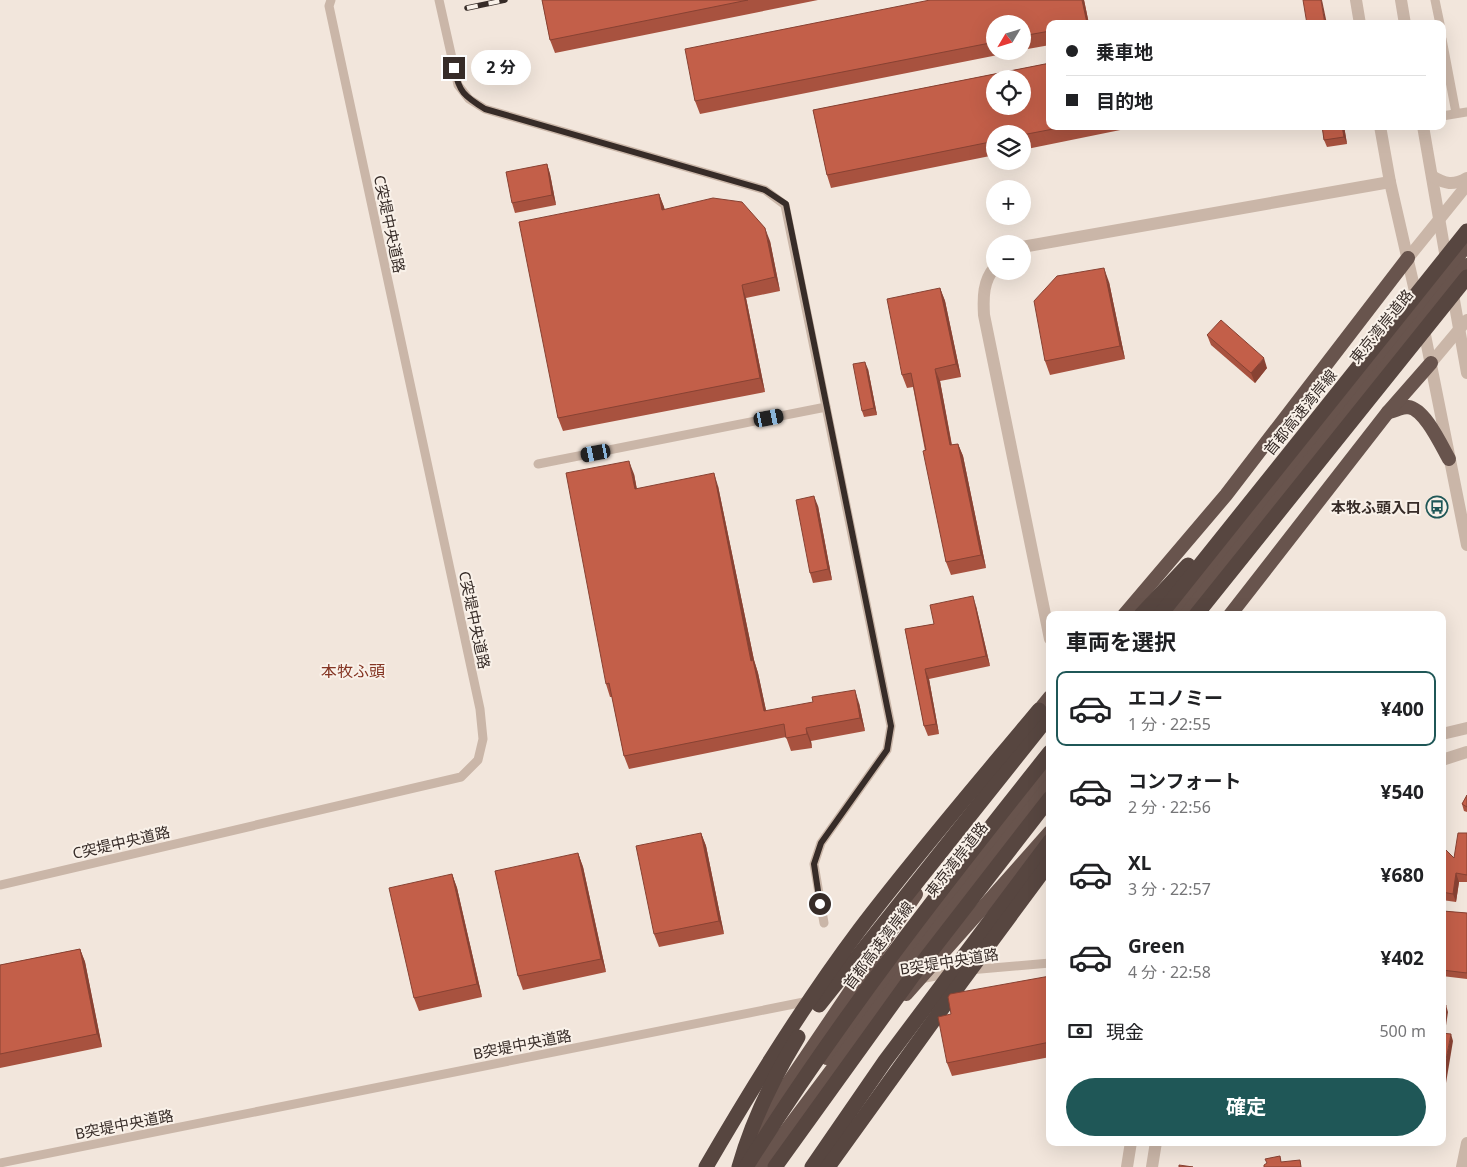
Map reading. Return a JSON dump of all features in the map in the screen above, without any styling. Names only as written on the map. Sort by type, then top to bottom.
[{"type":"highway","name":"首都高速湾岸線","points":[[1163,611],[1467,231]]},
{"type":"highway","name":"東京湾岸道路","points":[[1173,611],[1467,244]]},
{"type":"highway","points":[[1127,611],[1226,495],[1408,258]]},
{"type":"highway","name":"東京湾岸道路","points":[[1189,611],[1467,265]]},
{"type":"highway","points":[[1199,611],[1467,277]]},
{"type":"highway","points":[[1233,611],[1388,412],[1431,363]]},
{"type":"highway","points":[[1388,412],[1406,407],[1416,410],[1425,418],[1449,459]]},
{"type":"highway","points":[[1145,611],[1268,480]]},
{"type":"highway","points":[[1210,611],[1265,528]]},
{"type":"highway","points":[[706,1167],[767,1065],[805,1007],[860,930],[914,861],[1044,712]]},
{"type":"highway","points":[[732,1167],[1044,712]]},
{"type":"highway","points":[[739,1167],[753,1124],[765,1097],[783,1061],[814,1013],[1044,712]]},
{"type":"highway","name":"首都高速湾岸線","points":[[746,1167],[852,1010],[959,867],[1046,757]]},
{"type":"highway","name":"東京湾岸道路","points":[[746,1167],[937,909],[1046,770]]},
{"type":"highway","name":"東京湾岸道路","points":[[759,1167],[954,907],[1046,790]]},
{"type":"highway","points":[[775,1167],[914,975],[1046,803]]},
{"type":"highway","points":[[788,1127],[1046,837]]},
{"type":"highway","points":[[812,1167],[885,1061],[1046,846]]},
{"type":"highway","points":[[828,1167],[1046,867]]},
{"type":"highway","points":[[840,1167],[929,1043],[942,1010]]},
{"type":"street","points":[[1356,0],[1359,20]]},
{"type":"street","points":[[1401,0],[1404,20]]},
{"type":"street","points":[[1381,130],[1390,182],[1431,363],[1467,545]]},
{"type":"street","points":[[1424,130],[1439,220],[1463,325],[1467,374]]},
{"type":"street","points":[[1432,176],[1444,183],[1457,184],[1467,178]]},
{"type":"street","points":[[1031,245],[1390,182]]},
{"type":"street","points":[[1408,258],[1467,185]]},
{"type":"street","points":[[987,280],[983,296],[984,315],[1046,619]]},
{"type":"street","points":[[1431,363],[1463,325]]},
{"type":"street","points":[[1446,733],[1467,728]]},
{"type":"street","points":[[1446,759],[1467,752]]},
{"type":"street","points":[[1462,1167],[1467,1143]]},
{"type":"street","points":[[1127,1167],[1130,1146]]},
{"type":"street","points":[[1152,1167],[1155,1146]]},
{"type":"lane","name":"C突堤中央道路","points":[[0,885],[461,777],[478,760],[483,739],[480,709],[329,6],[331,0]]},
{"type":"lane","points":[[439,0],[458,85],[469,99],[485,109],[765,190],[786,204],[891,726],[887,750],[821,843],[814,864],[824,923]]},
{"type":"lane","points":[[1435,0],[1439,20]]},
{"type":"lane","points":[[1446,60],[1456,113]]},
{"type":"lane","points":[[1446,115],[1467,112]]},
{"type":"lane","points":[[538,464],[826,407]]},
{"type":"lane","name":"B突堤中央道路","points":[[0,1162],[925,978],[975,969],[1046,963]]},
{"type":"building","points":[[542,0],[748,0],[550,40]]},
{"type":"building","points":[[930,0],[1082,0],[1086,20],[1046,20],[1046,32],[1031,34],[1031,15],[986,15],[986,44],[695,101],[685,49]]},
{"type":"building","points":[[1303,0],[1321,0],[1324,20],[1306,20]]},
{"type":"building","points":[[1046,64],[1046,130],[1048,130],[1031,133],[1031,125],[986,125],[986,143],[827,175],[813,110],[986,76],[986,115],[1031,115],[1031,70],[1015,70]]},
{"type":"building","points":[[1323,130],[1343,130],[1344,137],[1324,140]]},
{"type":"building","points":[[547,164],[552,195],[512,203],[506,172]]},
{"type":"building","points":[[659,194],[662,210],[713,198],[742,202],[765,228],[775,277],[742,285],[760,378],[558,418],[519,222]]},
{"type":"building","points":[[1104,268],[1120,346],[1045,361],[1034,301],[1057,276]]},
{"type":"building","points":[[940,288],[956,364],[935,369],[950,445],[958,444],[981,555],[946,562],[923,451],[926,450],[911,373],[902,375],[887,299]]},
{"type":"building","points":[[1221,320],[1264,358],[1251,373],[1207,335]]},
{"type":"building","points":[[865,362],[874,408],[862,411],[853,364]]},
{"type":"building","points":[[629,461],[635,489],[714,473],[751,661],[753,660],[764,711],[813,702],[812,697],[855,690],[860,718],[806,728],[807,734],[786,738],[784,724],[624,756],[609,683],[606,684],[566,473]]},
{"type":"building","points":[[814,496],[828,569],[810,573],[796,500]]},
{"type":"building","points":[[973,596],[986,656],[925,669],[936,724],[924,726],[905,629],[934,624],[930,605]]},
{"type":"building","points":[[1467,795],[1467,807],[1462,804]]},
{"type":"building","points":[[701,833],[719,921],[654,934],[636,846]]},
{"type":"building","points":[[1458,833],[1467,833],[1467,875],[1456,873],[1453,894],[1446,893],[1446,850],[1454,858]]},
{"type":"building","points":[[578,853],[601,959],[518,976],[495,871]]},
{"type":"building","points":[[452,874],[477,984],[414,998],[389,888]]},
{"type":"building","points":[[1446,911],[1467,913],[1467,973],[1446,970]]},
{"type":"building","points":[[80,949],[97,1034],[0,1054],[0,965]]},
{"type":"building","points":[[1046,977],[1046,1043],[947,1063],[938,1017],[951,1014],[948,997],[950,994]]},
{"type":"building","points":[[1446,1033],[1451,1034],[1446,1060]]},
{"type":"building","points":[[1280,1156],[1281,1162],[1300,1160],[1301,1167],[1264,1167],[1267,1163],[1265,1159]]},
{"type":"railway","points":[[467,8],[505,0]]},
{"type":"place","name":"本牧ふ頭入口","points":[[1437,507]]},
{"type":"district","name":"本牧ふ頭","points":[[353,671]]},
{"type":"route","points":[[454,68],[458,85],[469,99],[485,109],[765,190],[786,204],[891,726],[887,750],[821,843],[814,864],[820,904]]}]
